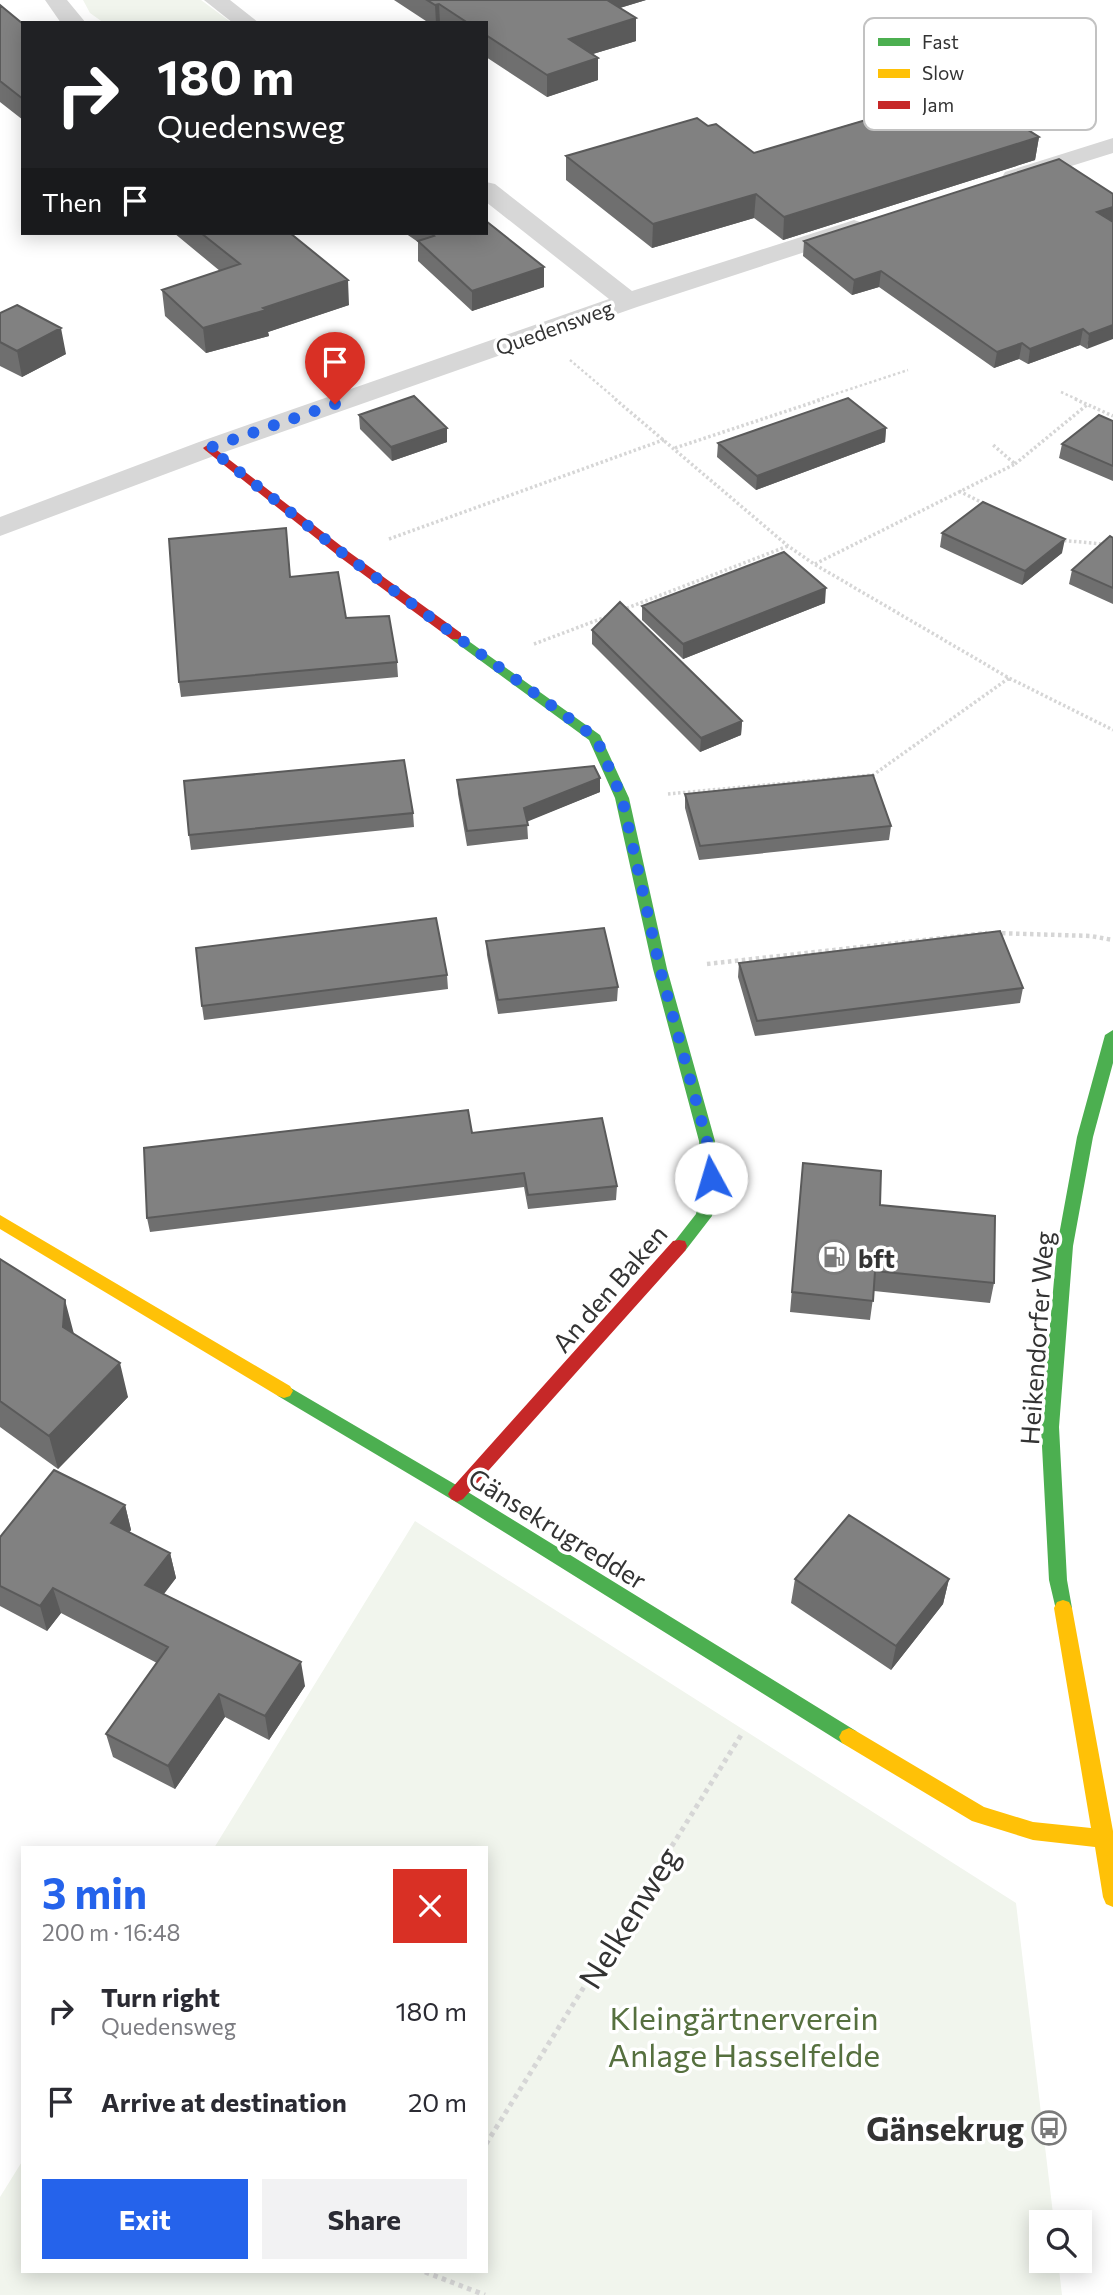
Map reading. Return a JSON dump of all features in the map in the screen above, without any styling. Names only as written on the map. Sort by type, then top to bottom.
[{"type":"street","points":[[56,0],[64,14],[73,21]]},
{"type":"street","points":[[215,0],[245,21]]},
{"type":"street","points":[[993,183],[1113,145]]},
{"type":"street","points":[[488,191],[628,301]]},
{"type":"street","name":"Quedensweg","points":[[0,527],[209,448],[628,301],[874,222]]},
{"type":"street","name":"An den Baken","points":[[209,448],[345,555],[596,738],[622,798],[660,969],[707,1141],[711,1178],[704,1216],[649,1282],[457,1494]]},
{"type":"street","name":"Heikendorfer Weg","points":[[1113,1035],[1085,1137],[1065,1246],[1049,1427],[1058,1580],[1108,1841],[1113,1897]]},
{"type":"street","name":"Gänsekrugredder","points":[[0,1221],[457,1494],[769,1690],[979,1815],[1033,1830],[1108,1841]]},
{"type":"path","points":[[537,334],[814,564],[1009,678],[1113,730]]},
{"type":"path","points":[[674,449],[908,370]]},
{"type":"path","points":[[1061,391],[1113,416]]},
{"type":"path","points":[[814,564],[1015,464],[1088,404]]},
{"type":"path","points":[[345,555],[666,439]]},
{"type":"path","points":[[992,444],[1015,464]]},
{"type":"path","points":[[959,491],[996,509]]},
{"type":"path","points":[[1056,538],[1068,544],[1113,545]]},
{"type":"path","points":[[491,661],[788,545]]},
{"type":"path","points":[[622,798],[873,775],[1009,678]]},
{"type":"path","points":[[660,969],[982,933],[1091,936],[1113,940]]},
{"type":"path","name":"Nelkenweg","points":[[488,2141],[769,1690]]},
{"type":"path","points":[[428,2273],[485,2295]]},
{"type":"green space","points":[[83,0],[201,0],[229,21],[101,21],[90,13]]},
{"type":"green space","name":"Kleingärtnerverein Anlage Hasselfelde","points":[[415,1521],[1016,1903],[1053,2210],[1029,2210],[1029,2273],[1059,2273],[1062,2295],[0,2295],[0,2197],[21,2163],[21,2273],[488,2273],[488,1846],[215,1846]]},
{"type":"building","points":[[427,0],[607,0],[636,18],[569,39],[598,58],[547,75],[488,36],[488,21],[465,21],[439,4],[435,5]]},
{"type":"building","points":[[0,5],[21,22],[21,97],[0,81]]},
{"type":"building","points":[[697,118],[708,126],[716,124],[754,153],[864,121],[864,130],[1028,130],[1039,137],[784,217],[756,194],[653,224],[566,156]]},
{"type":"building","points":[[1059,159],[1113,194],[1113,207],[1097,212],[1113,222],[1113,325],[1089,334],[1083,329],[1030,349],[1022,343],[997,352],[881,271],[854,280],[804,241]]},
{"type":"building","points":[[488,223],[544,267],[472,291],[418,241],[434,236],[488,235]]},
{"type":"building","points":[[204,235],[292,235],[348,280],[263,308],[266,310],[203,328],[162,290],[240,264]]},
{"type":"building","points":[[17,305],[61,328],[17,351],[0,342],[0,313]]},
{"type":"building","points":[[414,396],[447,428],[391,447],[359,415]]},
{"type":"building","points":[[848,398],[886,428],[757,476],[718,443]]},
{"type":"building","points":[[1099,415],[1113,421],[1113,466],[1062,444]]},
{"type":"building","points":[[983,502],[1065,539],[1025,571],[942,533]]},
{"type":"building","points":[[286,528],[290,577],[338,572],[346,618],[389,616],[397,662],[179,682],[169,539]]},
{"type":"building","points":[[1110,536],[1113,538],[1113,588],[1072,570]]},
{"type":"building","points":[[784,552],[826,588],[683,644],[642,606]]},
{"type":"building","points":[[620,602],[742,721],[701,738],[592,630]]},
{"type":"building","points":[[404,760],[413,813],[189,835],[184,781]]},
{"type":"building","points":[[594,766],[600,778],[524,808],[528,825],[467,831],[457,780]]},
{"type":"building","points":[[873,775],[891,826],[700,846],[685,794]]},
{"type":"building","points":[[436,918],[447,975],[202,1006],[196,948]]},
{"type":"building","points":[[604,928],[618,987],[498,1000],[486,941]]},
{"type":"building","points":[[1000,931],[1023,988],[757,1021],[739,963]]},
{"type":"building","points":[[468,1110],[472,1133],[602,1118],[617,1186],[528,1195],[524,1173],[147,1218],[144,1148]]},
{"type":"building","points":[[803,1163],[881,1171],[880,1205],[995,1216],[994,1283],[875,1271],[873,1301],[792,1292]]},
{"type":"building","points":[[0,1259],[65,1300],[63,1327],[120,1363],[49,1436],[0,1401]]},
{"type":"building","points":[[54,1470],[125,1505],[111,1523],[170,1553],[145,1585],[301,1662],[265,1716],[219,1694],[168,1766],[106,1734],[168,1647],[53,1588],[40,1606],[0,1586],[0,1537]]},
{"type":"building","points":[[849,1515],[949,1579],[896,1646],[795,1579]]},
{"type":"traffic: fast","points":[[456,636],[595,738],[622,798],[660,969],[707,1141],[711,1178],[704,1216],[679,1246]]},
{"type":"traffic: fast","points":[[1063,1608],[1058,1580],[1050,1427],[1065,1246],[1085,1137],[1113,1035]]},
{"type":"traffic: fast","points":[[284,1391],[457,1494],[849,1737]]},
{"type":"traffic: slow","points":[[0,1221],[284,1391]]},
{"type":"traffic: slow","points":[[1063,1608],[1113,1897]]},
{"type":"traffic: slow","points":[[849,1737],[979,1815],[1033,1831],[1113,1840]]},
{"type":"traffic: jam","points":[[209,448],[345,555],[456,636]]},
{"type":"traffic: jam","points":[[457,1494],[679,1246]]},
{"type":"place","name":"bft","points":[[834,1257]]},
{"type":"place","name":"Gänsekrug","points":[[1049,2128]]},
{"type":"route","points":[[335,404],[209,448],[345,555],[596,738],[622,798],[660,969],[707,1141],[711,1178]]}]
